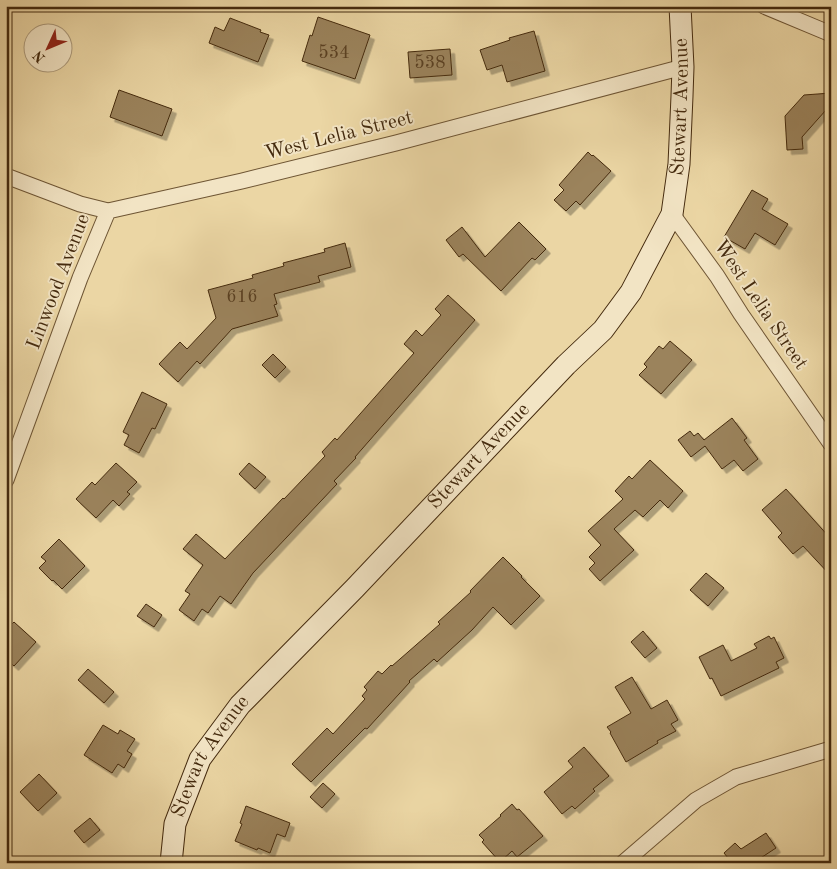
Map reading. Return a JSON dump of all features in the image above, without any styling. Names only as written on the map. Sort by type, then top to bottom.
[{"type":"street","name":"Stewart Avenue","points":[[171,863],[175,824],[200,758],[240,705],[355,588],[566,365],[603,330],[630,292],[672,214],[679,164],[682,96],[683,67],[680,6]]},
{"type":"street","points":[[764,6],[831,34]]},
{"type":"street","name":"West Lelia Street","points":[[6,176],[80,204],[108,211],[242,181],[396,143],[683,67]]},
{"type":"street","name":"Linwood Avenue","points":[[6,480],[80,278],[108,211]]},
{"type":"street","name":"West Lelia Street","points":[[672,214],[717,276],[831,444]]},
{"type":"street","points":[[623,863],[696,800],[736,777],[831,749]]},
{"type":"building","points":[[318,17],[370,35],[355,79],[302,61]]},
{"type":"building","points":[[230,18],[269,35],[258,62],[209,43],[215,27],[224,31]]},
{"type":"building","points":[[534,31],[545,71],[507,82],[502,65],[487,70],[480,50],[510,40],[509,38]]},
{"type":"building","points":[[450,49],[452,75],[410,78],[408,52]]},
{"type":"building","points":[[119,90],[172,109],[162,136],[110,117]]},
{"type":"building","points":[[831,93],[831,110],[826,110],[802,137],[803,149],[787,150],[785,116],[804,95]]},
{"type":"building","points":[[588,152],[611,171],[580,205],[576,201],[566,211],[554,200],[564,190],[559,185]]},
{"type":"building","points":[[752,190],[768,199],[762,209],[788,224],[775,245],[755,233],[745,249],[724,237]]},
{"type":"building","points":[[519,222],[546,249],[535,260],[532,258],[501,291],[463,254],[459,257],[446,240],[462,227],[485,257]]},
{"type":"building","points":[[345,243],[351,267],[318,276],[320,282],[274,294],[277,304],[274,305],[278,316],[232,329],[200,364],[197,361],[178,382],[159,364],[180,342],[187,349],[216,318],[208,290],[253,278],[252,275],[284,266],[283,263],[325,252],[324,249]]},
{"type":"building","points":[[448,295],[475,320],[334,481],[337,484],[253,573],[231,604],[220,596],[208,613],[202,609],[194,621],[179,610],[190,594],[185,591],[203,565],[183,549],[196,534],[225,559],[325,456],[322,452],[335,438],[337,440],[414,353],[404,344],[416,330],[422,336],[441,315],[435,309]]},
{"type":"building","points":[[670,341],[692,360],[661,394],[639,375],[647,367],[644,364],[659,346],[663,349]]},
{"type":"building","points":[[273,354],[286,367],[275,378],[262,365]]},
{"type":"building","points":[[142,392],[167,404],[155,429],[152,428],[139,453],[124,445],[129,435],[123,432]]},
{"type":"building","points":[[732,418],[747,438],[744,440],[758,459],[743,471],[734,460],[722,469],[705,446],[691,457],[678,440],[690,431],[694,436],[698,433],[704,440]]},
{"type":"building","points":[[650,460],[683,491],[668,508],[660,500],[643,517],[635,510],[614,529],[634,550],[600,581],[589,569],[595,563],[589,557],[601,545],[588,531],[623,499],[615,491],[629,476],[632,479]]},
{"type":"building","points":[[116,463],[137,482],[127,492],[130,494],[119,506],[113,500],[96,518],[76,499],[92,482],[95,485]]},
{"type":"building","points":[[249,463],[266,477],[255,489],[239,474]]},
{"type":"building","points":[[786,489],[831,539],[831,576],[803,546],[793,554],[778,537],[782,533],[762,510]]},
{"type":"building","points":[[59,539],[85,566],[62,589],[39,568],[46,561],[41,557]]},
{"type":"building","points":[[503,557],[540,596],[511,625],[493,607],[472,630],[437,662],[434,659],[409,681],[367,729],[365,728],[311,782],[292,764],[327,728],[333,734],[365,699],[362,696],[367,690],[364,687],[378,671],[382,674],[440,624],[438,622],[471,592]]},
{"type":"building","points":[[706,573],[724,588],[708,606],[690,590]]},
{"type":"building","points":[[146,604],[162,615],[154,627],[137,616]]},
{"type":"building","points":[[14,622],[36,642],[14,666],[6,659],[6,630]]},
{"type":"building","points":[[643,631],[657,648],[645,658],[631,642]]},
{"type":"building","points":[[769,636],[771,639],[774,637],[784,658],[776,662],[779,668],[721,696],[699,657],[723,645],[731,661],[757,648],[754,644]]},
{"type":"building","points":[[88,669],[114,692],[104,703],[78,680]]},
{"type":"building","points":[[632,677],[651,709],[667,700],[678,720],[671,724],[676,731],[657,741],[658,743],[626,762],[607,727],[631,713],[615,687]]},
{"type":"building","points":[[103,725],[118,734],[120,730],[135,739],[127,751],[132,754],[124,768],[118,764],[112,773],[84,755]]},
{"type":"building","points":[[584,747],[609,776],[593,789],[595,791],[575,809],[572,806],[562,814],[544,792],[573,767],[568,761]]},
{"type":"building","points":[[39,774],[57,793],[38,811],[20,792]]},
{"type":"building","points":[[323,783],[335,794],[322,808],[310,797]]},
{"type":"building","points":[[512,804],[517,810],[519,809],[543,836],[517,857],[512,851],[500,862],[482,842],[484,840],[479,835]]},
{"type":"building","points":[[246,806],[290,823],[285,837],[277,834],[270,853],[235,841],[242,824],[240,823]]},
{"type":"building","points":[[90,818],[100,830],[84,843],[74,831]]},
{"type":"building","points":[[766,833],[776,848],[753,863],[721,863],[728,858],[724,853],[735,843],[741,849]]}]
